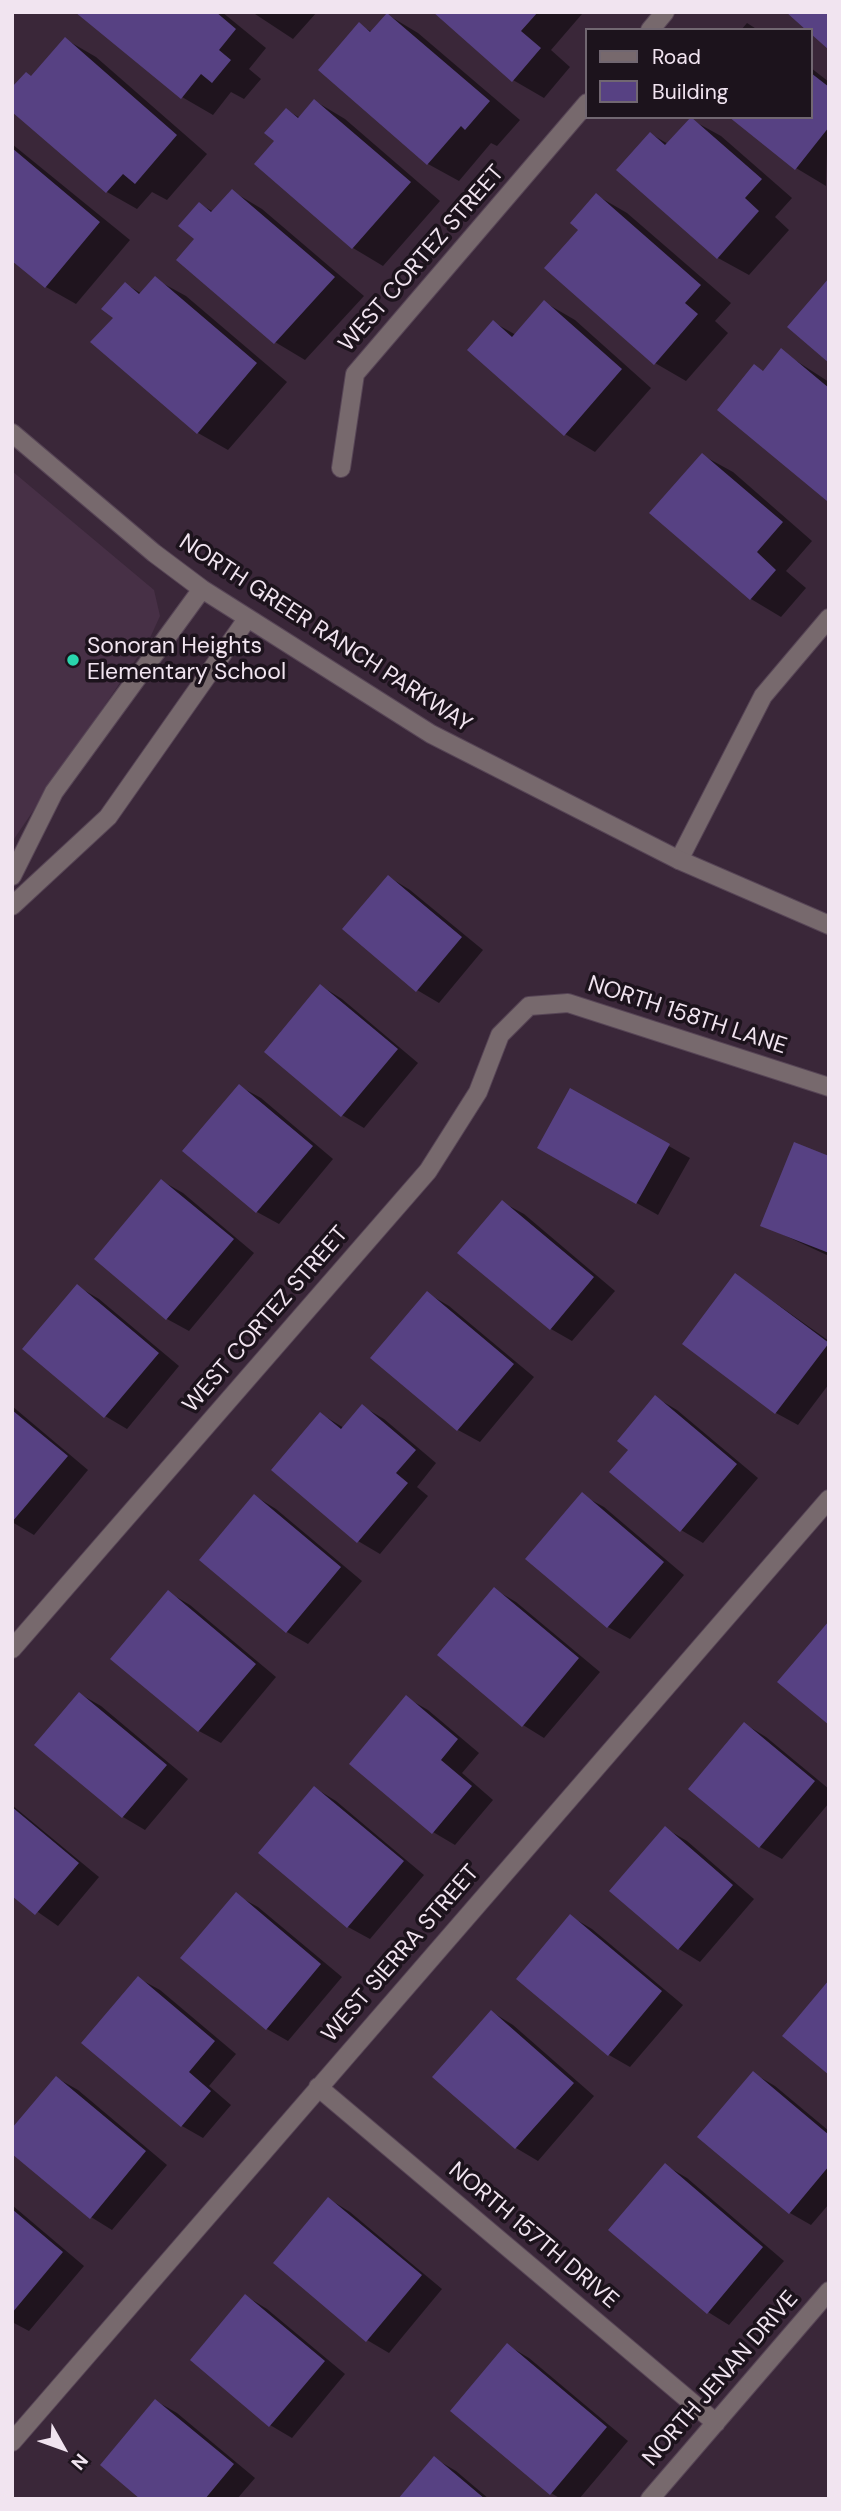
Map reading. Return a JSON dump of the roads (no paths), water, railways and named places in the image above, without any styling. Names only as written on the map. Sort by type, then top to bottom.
[{"type":"street","points":[[652,28],[665,12]]},
{"type":"street","name":"WEST CORTEZ STREET","points":[[341,468],[355,374],[586,104]]},
{"type":"street","name":"NORTH GREER RANCH PARKWAY","points":[[12,433],[154,553],[202,589],[431,734],[679,860],[829,925]]},
{"type":"street","points":[[12,876],[54,792],[202,589]]},
{"type":"street","points":[[679,860],[763,696],[829,618]]},
{"type":"street","points":[[12,906],[108,817],[247,619]]},
{"type":"street","name":"NORTH 158TH LANE","points":[[529,1006],[568,1003],[829,1087]]},
{"type":"street","name":"WEST CORTEZ STREET","points":[[12,1649],[428,1171],[478,1092],[500,1035],[529,1006]]},
{"type":"street","name":"WEST SIERRA STREET","points":[[12,2442],[829,1499]]},
{"type":"street","name":"NORTH 157TH DRIVE","points":[[318,2087],[716,2423]]},
{"type":"street","name":"NORTH JENAN DRIVE","points":[[650,2499],[829,2291]]},
{"type":"place","name":"Sonoran Heights Elementary School","points":[[73,660]]}]
